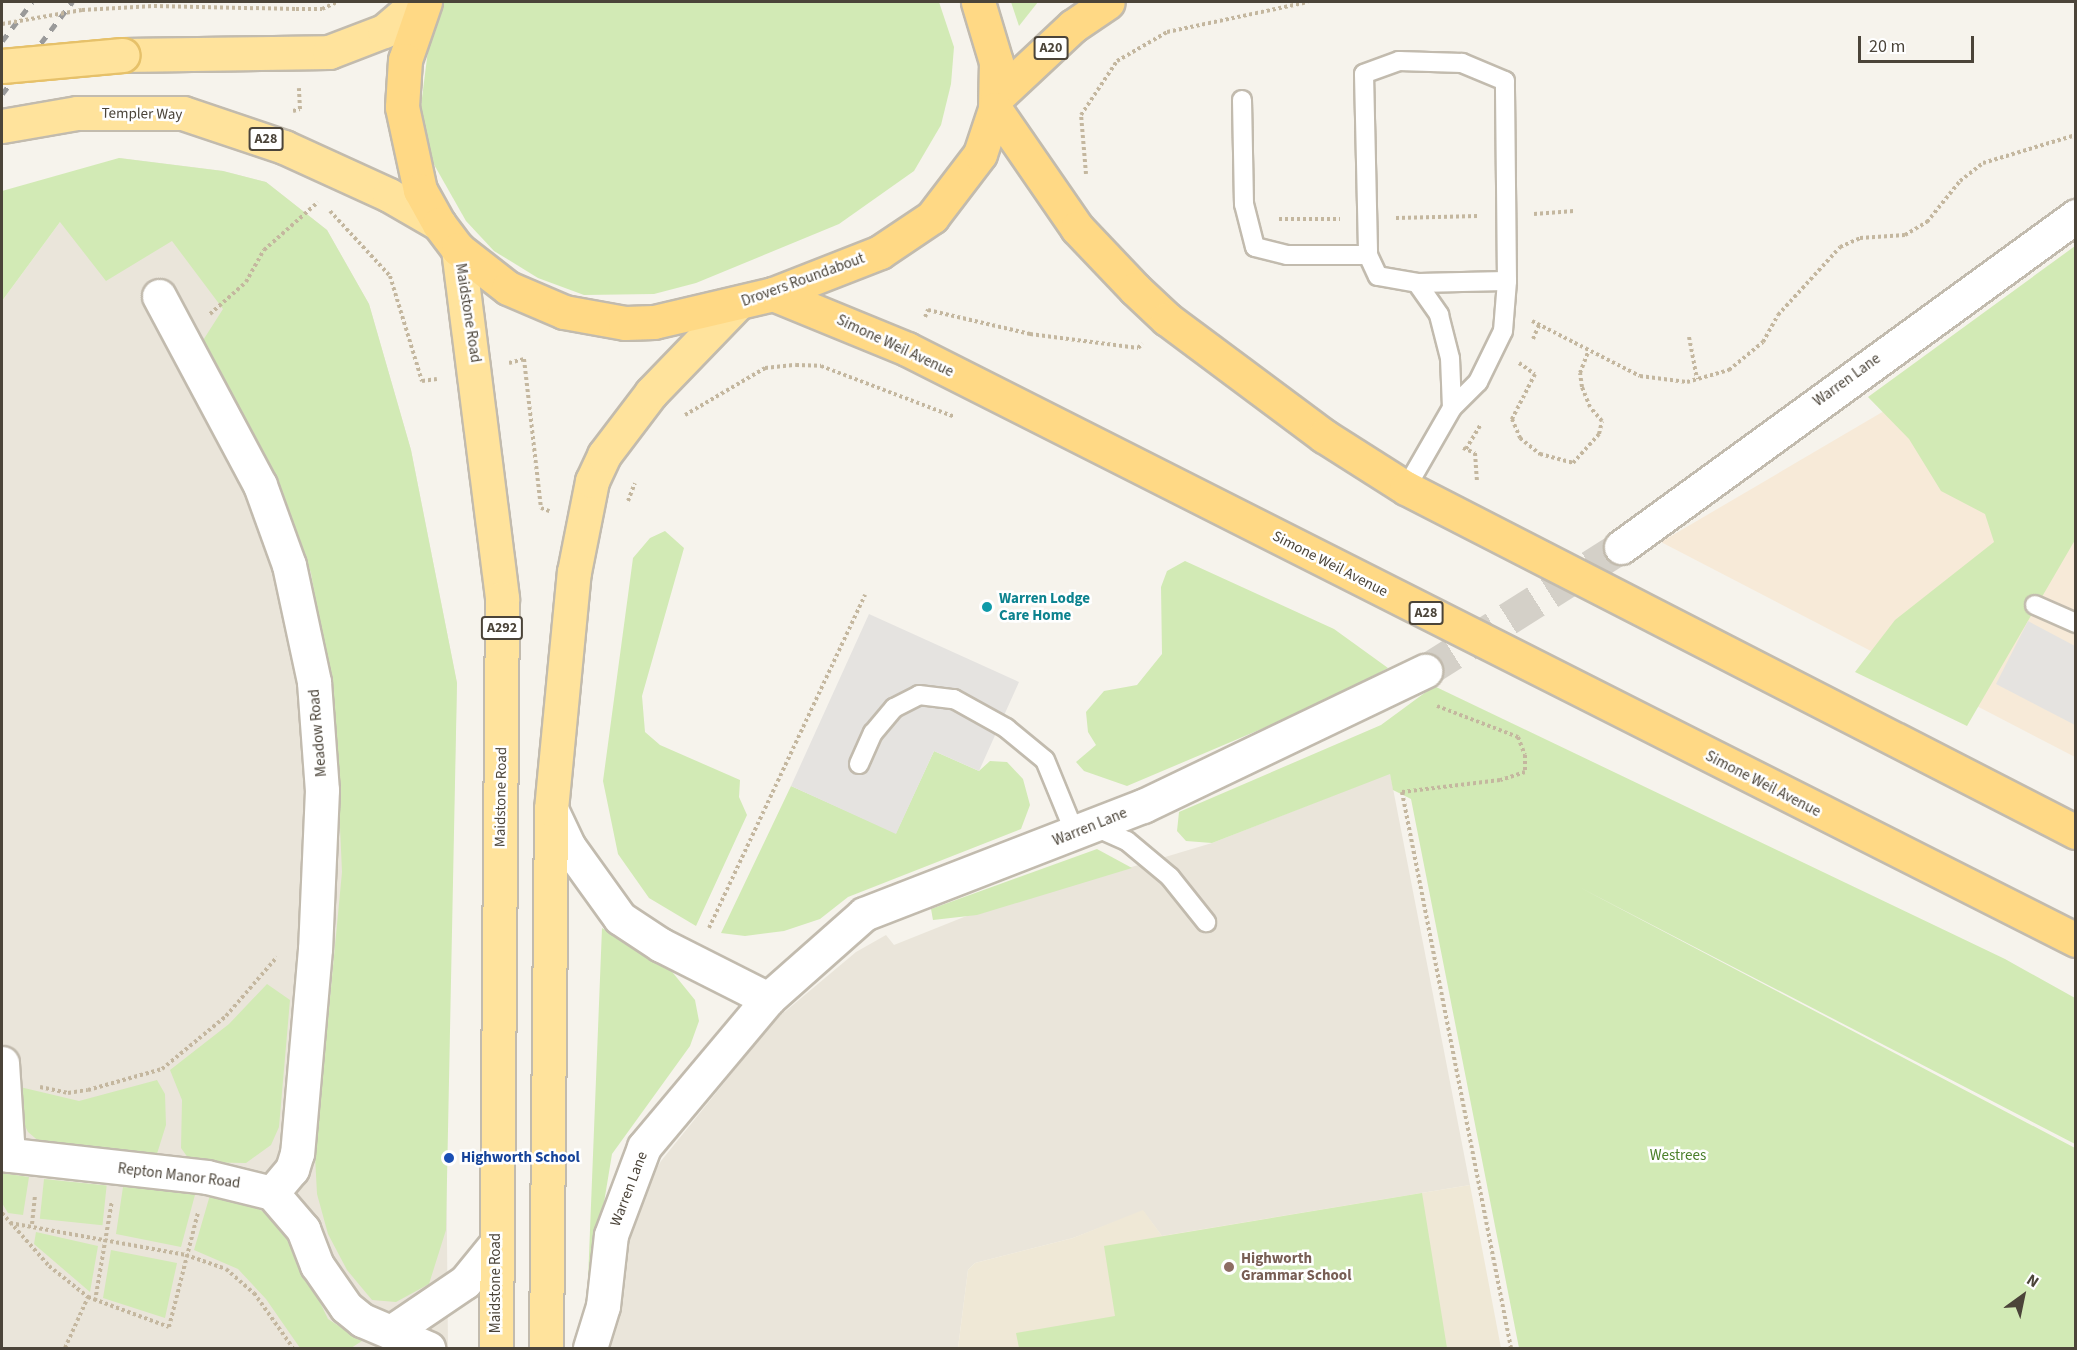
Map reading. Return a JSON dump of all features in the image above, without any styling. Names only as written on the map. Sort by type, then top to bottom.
[{"type":"highway","name":"Drovers Roundabout","points":[[425,2],[405,60],[402,107],[420,190],[448,236],[508,288],[537,303],[597,320],[654,322],[736,305],[773,294],[880,252],[932,217],[964,181],[980,154],[996,104],[996,62],[978,2]]},
{"type":"highway","name":"A20","points":[[996,104],[1073,26],[1108,2]]},
{"type":"highway","points":[[996,104],[1077,228],[1167,320],[1324,436],[1406,488],[2076,832]]},
{"type":"highway","name":"Simone Weil Avenue","points":[[773,294],[907,349],[2076,940]]},
{"type":"main road","points":[[2,66],[123,55],[329,52],[384,31],[418,2]]},
{"type":"main road","name":"Templer Way","points":[[2,126],[77,113],[193,116],[284,147],[389,195],[448,236]]},
{"type":"main road","name":"Maidstone Road","points":[[448,236],[476,372],[502,598],[496,1348]]},
{"type":"main road","points":[[546,1348],[551,809],[574,572],[592,481],[604,455],[651,393],[736,305]]},
{"type":"street","name":"Warren Lane","points":[[1620,547],[2076,216]]},
{"type":"street","name":"Meadow Road","points":[[159,296],[250,464],[289,565],[321,738],[317,925],[297,1153],[292,1170],[272,1193]]},
{"type":"street","name":"Warren Lane","points":[[590,1348],[603,1306],[611,1235],[644,1147],[768,999],[864,914],[1084,829],[1381,693],[1425,670]]},
{"type":"street","points":[[551,809],[569,848],[620,918],[661,945],[768,999]]},
{"type":"street","points":[[2,1068],[5,1154]]},
{"type":"street","name":"Repton Manor Road","points":[[5,1154],[207,1177],[272,1193]]},
{"type":"street","points":[[272,1193],[298,1222],[317,1265],[346,1307],[362,1320],[394,1330],[428,1348]]},
{"type":"street","points":[[394,1330],[465,1282],[496,1244]]},
{"type":"lane","points":[[1406,488],[1452,408],[1478,381],[1503,331],[1507,280],[1505,81],[1462,63],[1399,61],[1364,74],[1368,255],[1378,276],[1417,283],[1507,280]]},
{"type":"lane","points":[[1242,100],[1248,219],[1256,247],[1287,255],[1368,255]]},
{"type":"lane","points":[[1417,283],[1439,315],[1450,358],[1452,408]]},
{"type":"lane","points":[[2035,605],[2076,623]]},
{"type":"lane","points":[[859,764],[873,733],[894,708],[919,695],[954,699],[1006,728],[1045,760],[1084,829],[1128,841],[1170,877],[1206,922]]},
{"type":"path","points":[[2,24],[82,10],[154,6],[305,9],[337,2]]},
{"type":"path","points":[[1092,183],[1086,175],[1080,115],[1117,61],[1167,32],[1308,2]]},
{"type":"path","points":[[1505,303],[1588,352],[1640,376],[1697,379],[1729,370],[1763,342],[1778,315],[1840,247],[1860,238],[1905,235],[1927,222],[1960,181],[1983,164],[2076,135]]},
{"type":"path","points":[[311,197],[319,202],[390,276],[422,381],[476,372],[524,359],[541,508],[585,523]]},
{"type":"path","points":[[183,339],[246,282],[264,250],[319,202]]},
{"type":"path","points":[[1248,219],[1506,216],[1574,211]]},
{"type":"path","points":[[678,422],[727,387],[765,368],[821,366],[885,392],[928,310],[1030,334],[1138,348],[1167,320]]},
{"type":"path","points":[[1689,337],[1697,379]]},
{"type":"path","points":[[1511,370],[1516,360],[1535,374],[1512,419],[1520,438],[1540,454],[1573,463],[1599,434],[1602,421],[1590,407],[1582,387],[1580,373],[1588,352]]},
{"type":"path","points":[[1466,449],[1484,419]]},
{"type":"path","points":[[627,504],[638,473]]},
{"type":"path","points":[[704,938],[866,595]]},
{"type":"path","points":[[1381,693],[1414,697],[1518,737],[1525,755],[1525,772],[1500,780],[1402,792],[1511,1348]]},
{"type":"path","points":[[2,1068],[68,1092],[116,1085],[162,1069],[226,1016],[280,952]]},
{"type":"path","points":[[95,1301],[118,1168]]},
{"type":"path","points":[[2,1213],[49,1266],[87,1297],[169,1327],[207,1177]]},
{"type":"path","points":[[9,1223],[186,1255],[241,1280],[293,1348]]},
{"type":"path","points":[[65,1348],[87,1297]]},
{"type":"shaded area","points":[[119,158],[223,171],[266,182],[327,230],[369,304],[411,450],[457,683],[446,1136],[448,1348],[2,1348],[2,301],[60,222]]},
{"type":"shaded area","points":[[2075,299],[2075,757],[1661,542]]},
{"type":"shaded area","points":[[869,614],[1019,682],[979,771],[934,751],[896,834],[791,786]]},
{"type":"shaded area","points":[[2028,621],[2075,646],[2075,725],[1996,684]]},
{"type":"shaded area","points":[[1390,773],[1470,1185],[1162,1236],[1143,1211],[1073,1238],[975,1263],[968,1270],[958,1348],[602,1348],[626,1220],[661,1161],[775,1020],[856,952],[886,935],[894,945],[964,917],[1212,843]]},
{"type":"shaded area","name":"Highworth Grammar School","points":[[1470,1185],[1501,1348],[958,1348],[968,1270],[975,1263],[1073,1238],[1143,1210],[1162,1236]]},
{"type":"green space","points":[[442,2],[939,2],[954,47],[951,84],[941,125],[914,171],[839,224],[696,283],[654,294],[584,295],[538,278],[494,251],[466,221],[432,161],[421,106],[428,50]]},
{"type":"green space","points":[[1011,2],[1038,2],[1019,26]]},
{"type":"green space","points":[[119,158],[223,171],[266,182],[327,230],[369,304],[411,450],[457,683],[446,1230],[429,1284],[396,1302],[372,1300],[347,1270],[328,1234],[317,1194],[315,1156],[342,872],[335,716],[311,573],[284,497],[200,345],[223,309],[172,241],[106,281],[60,222],[2,301],[2,191]]},
{"type":"green space","points":[[2075,246],[2075,540],[1967,726],[1855,672],[1895,620],[1994,542],[1985,514],[1941,491],[1909,439],[1868,397]]},
{"type":"green space","points":[[665,531],[684,548],[642,696],[645,732],[660,745],[740,780],[739,797],[747,815],[696,926],[649,898],[618,854],[603,781],[633,558],[650,538]]},
{"type":"green space","points":[[1185,561],[1334,629],[1388,668],[1323,703],[1127,786],[1084,771],[1076,762],[1096,745],[1088,732],[1086,712],[1104,691],[1137,685],[1162,654],[1161,587],[1167,571]]},
{"type":"green space","name":"Westrees","points":[[1434,686],[2005,959],[2075,998],[2075,1144],[1579,887],[2075,1148],[2075,1348],[1519,1348],[1411,799],[1393,790],[1390,774],[1212,843],[1186,841],[1177,831],[1179,812],[1381,725]]},
{"type":"green space","points":[[934,751],[979,771],[990,761],[1007,762],[1023,779],[1030,805],[1021,829],[848,897],[820,919],[784,931],[745,936],[721,933],[791,786],[896,833]]},
{"type":"green space","points":[[1097,849],[1132,868],[977,915],[933,920],[931,909]]},
{"type":"green space","points":[[602,928],[669,968],[695,1000],[699,1021],[690,1046],[612,1154],[587,1306]]},
{"type":"green space","points":[[267,984],[290,1000],[279,1127],[271,1145],[246,1163],[191,1162],[181,1148],[182,1100],[170,1070],[229,1024]]},
{"type":"green space","points":[[157,1080],[165,1094],[166,1125],[156,1157],[41,1143],[28,1132],[21,1118],[20,1087],[79,1101]]},
{"type":"green space","points":[[2,1173],[29,1177],[23,1215],[8,1213],[2,1203]]},
{"type":"green space","points":[[44,1179],[107,1186],[102,1225],[40,1219]]},
{"type":"green space","points":[[123,1187],[196,1191],[181,1247],[116,1234]]},
{"type":"green space","name":"Highworth Grammar School","points":[[1422,1193],[1447,1348],[1019,1348],[1016,1333],[1115,1316],[1104,1246]]},
{"type":"green space","points":[[210,1195],[244,1200],[273,1218],[286,1232],[328,1319],[362,1341],[351,1348],[300,1348],[266,1299],[238,1269],[194,1250]]},
{"type":"green space","points":[[36,1232],[98,1246],[90,1292],[34,1244]]},
{"type":"green space","points":[[111,1250],[177,1263],[165,1318],[103,1298]]},
{"type":"tunnel","points":[[1425,671],[1621,547]]},
{"type":"railway","points":[[2,41],[32,2]]},
{"type":"railway","points":[[2,94],[72,2]]},
{"type":"place","name":"Warren Lodge Care Home","points":[[987,607]]},
{"type":"place","name":"Highworth School","points":[[449,1158]]},
{"type":"place","name":"Highworth Grammar School","points":[[1229,1267]]}]
